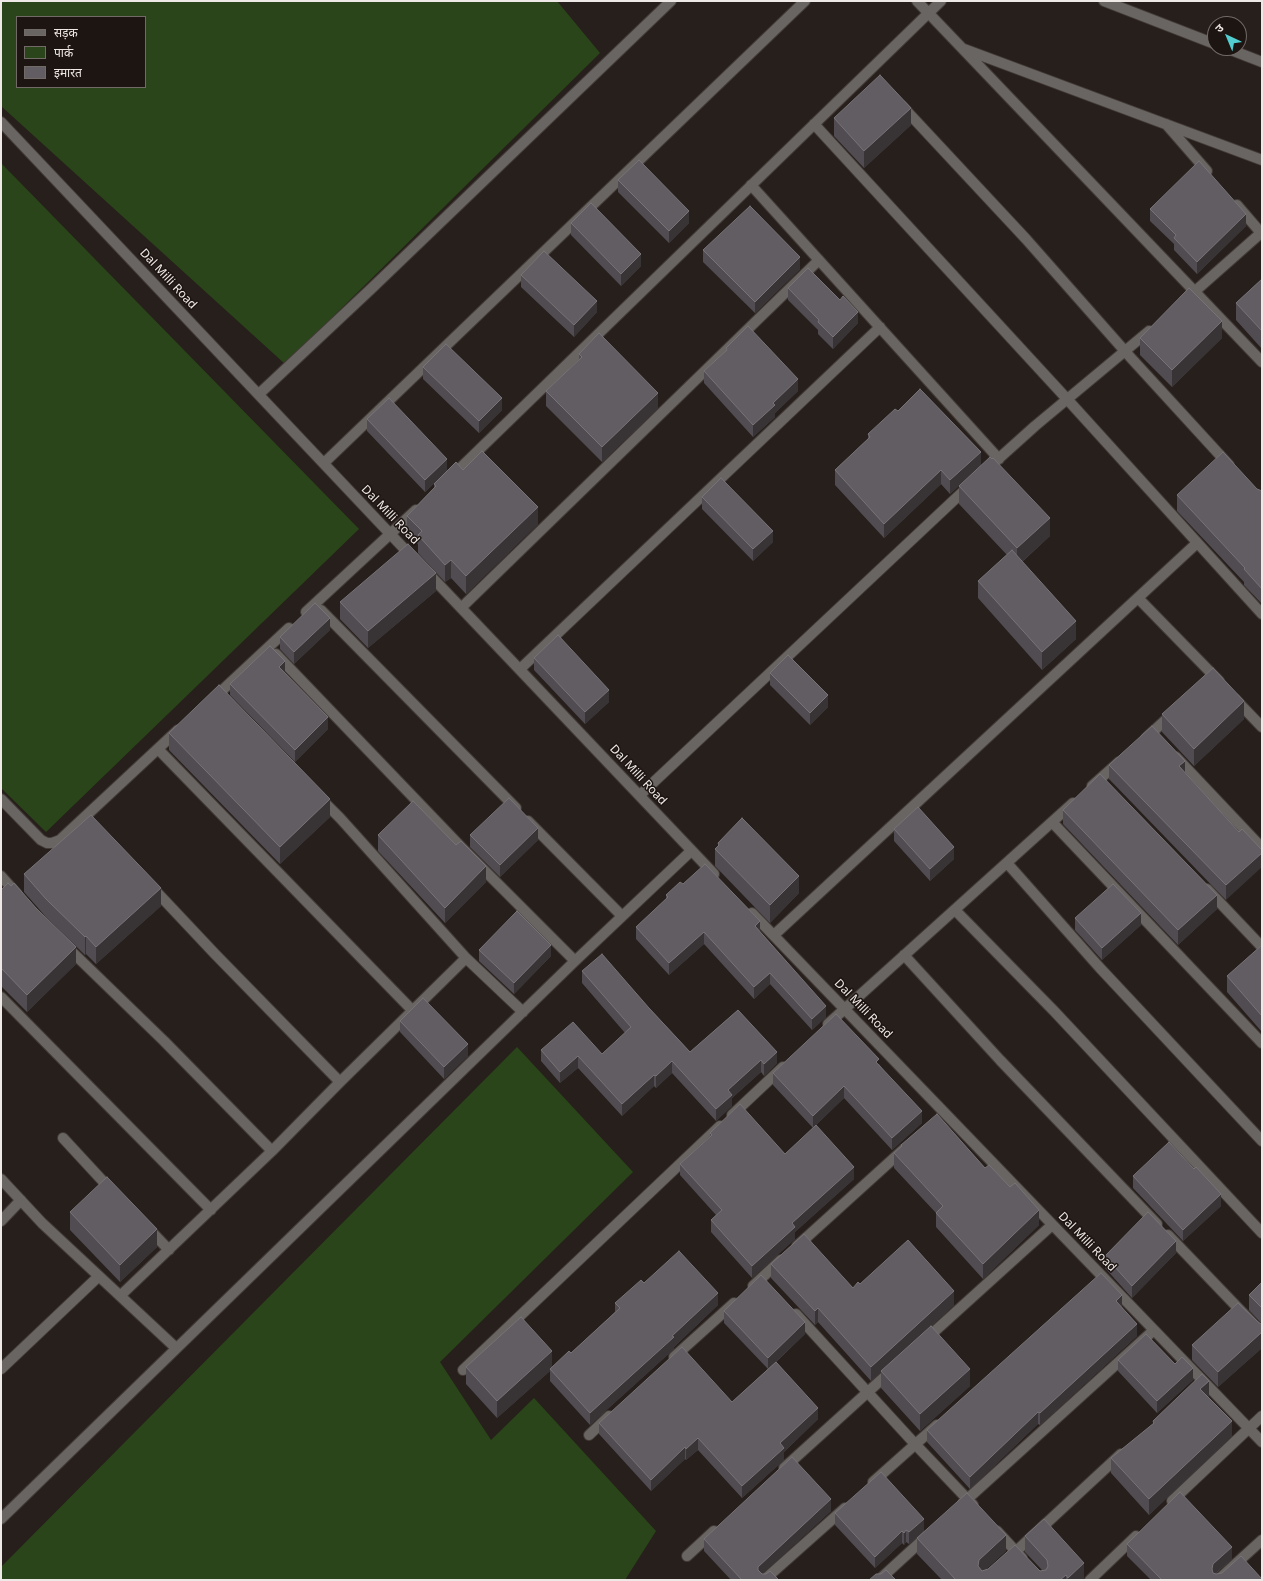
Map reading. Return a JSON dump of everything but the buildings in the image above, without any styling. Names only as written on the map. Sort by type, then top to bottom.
[{"type":"street","points":[[259,394],[372,288],[671,1]]},
{"type":"street","points":[[324,463],[805,1]]},
{"type":"street","points":[[917,1],[1262,362]]},
{"type":"street","points":[[442,484],[814,124],[871,74],[941,1]]},
{"type":"street","points":[[1104,1],[1207,41]]},
{"type":"street","points":[[962,48],[1262,160]]},
{"type":"street","points":[[1247,56],[1262,62]]},
{"type":"street","points":[[896,100],[1026,239],[1125,351],[1236,472]]},
{"type":"street","name":"Dal Milli Road","points":[[1,122],[719,879]]},
{"type":"street","points":[[1164,123],[1215,181]]},
{"type":"street","points":[[814,124],[1262,614]]},
{"type":"street","points":[[751,185],[998,459]]},
{"type":"street","points":[[1178,306],[1262,233],[1230,198]]},
{"type":"street","points":[[461,608],[819,260]]},
{"type":"street","points":[[640,795],[998,459],[1154,326]]},
{"type":"street","points":[[520,669],[880,327]]},
{"type":"street","points":[[208,703],[222,696],[269,647],[425,501]]},
{"type":"street","points":[[774,936],[1197,543]]},
{"type":"street","points":[[1138,598],[1212,679],[1228,690],[1262,727]]},
{"type":"street","points":[[316,604],[622,916]]},
{"type":"street","points":[[269,647],[461,847],[575,961]]},
{"type":"street","points":[[1141,742],[1155,735],[1181,707]]},
{"type":"street","points":[[1,798],[41,840],[47,844],[60,840],[88,819],[158,749],[186,724]]},
{"type":"street","points":[[158,749],[413,1011]]},
{"type":"street","points":[[1168,749],[1262,848]]},
{"type":"street","points":[[821,1030],[1129,753]]},
{"type":"street","points":[[1100,779],[1109,788]]},
{"type":"street","points":[[315,793],[340,818],[466,958],[523,1012]]},
{"type":"street","points":[[1052,822],[1262,1043]]},
{"type":"street","points":[[1,1519],[575,961],[691,851]]},
{"type":"street","points":[[1007,863],[1100,968],[1262,1141]]},
{"type":"street","points":[[1,876],[26,904]]},
{"type":"street","points":[[145,879],[215,954],[340,1082]]},
{"type":"street","points":[[1202,884],[1262,947]]},
{"type":"street","name":"Dal Milli Road","points":[[747,907],[844,1009],[940,1115],[1102,1276],[1154,1330],[1199,1382],[1262,1442]]},
{"type":"street","points":[[955,910],[1054,1011],[1262,1233]]},
{"type":"street","points":[[58,938],[164,1041],[272,1151]]},
{"type":"street","points":[[904,955],[1000,1060],[1262,1333]]},
{"type":"street","points":[[120,1296],[272,1151],[466,958]]},
{"type":"street","points":[[1,997],[211,1210]]},
{"type":"street","points":[[463,1370],[792,1058]]},
{"type":"street","points":[[63,1138],[121,1200]]},
{"type":"street","points":[[669,1362],[742,1296],[764,1281],[914,1139]]},
{"type":"street","points":[[1,1179],[42,1223],[176,1348]]},
{"type":"street","points":[[1,1221],[21,1200]]},
{"type":"street","points":[[142,1222],[169,1250]]},
{"type":"street","points":[[920,1345],[1052,1225]]},
{"type":"street","points":[[1,1369],[99,1276]]},
{"type":"street","points":[[1093,1284],[1102,1276]]},
{"type":"street","points":[[788,1306],[978,1511]]},
{"type":"street","points":[[955,1510],[1154,1330]]},
{"type":"street","points":[[774,1476],[897,1366]]},
{"type":"street","points":[[588,1435],[617,1409]]},
{"type":"street","points":[[1164,1509],[1262,1416]]},
{"type":"street","points":[[863,1491],[944,1418]]},
{"type":"street","points":[[1005,1561],[1127,1448]]},
{"type":"street","points":[[764,1580],[851,1502]]},
{"type":"street","points":[[989,1522],[1026,1563]]},
{"type":"street","points":[[687,1556],[722,1524]]},
{"type":"street","points":[[880,1580],[932,1531]]},
{"type":"street","points":[[1090,1580],[1141,1531]]},
{"type":"street","points":[[1218,1580],[1262,1540]]},
{"type":"green space","points":[[1,1],[557,1],[600,53],[285,364],[1,106]]},
{"type":"green space","points":[[1,163],[359,529],[46,832],[1,788]]},
{"type":"green space","points":[[517,1047],[633,1172],[440,1362],[491,1440],[534,1398],[656,1531],[625,1580],[1,1580],[1,1567]]}]
